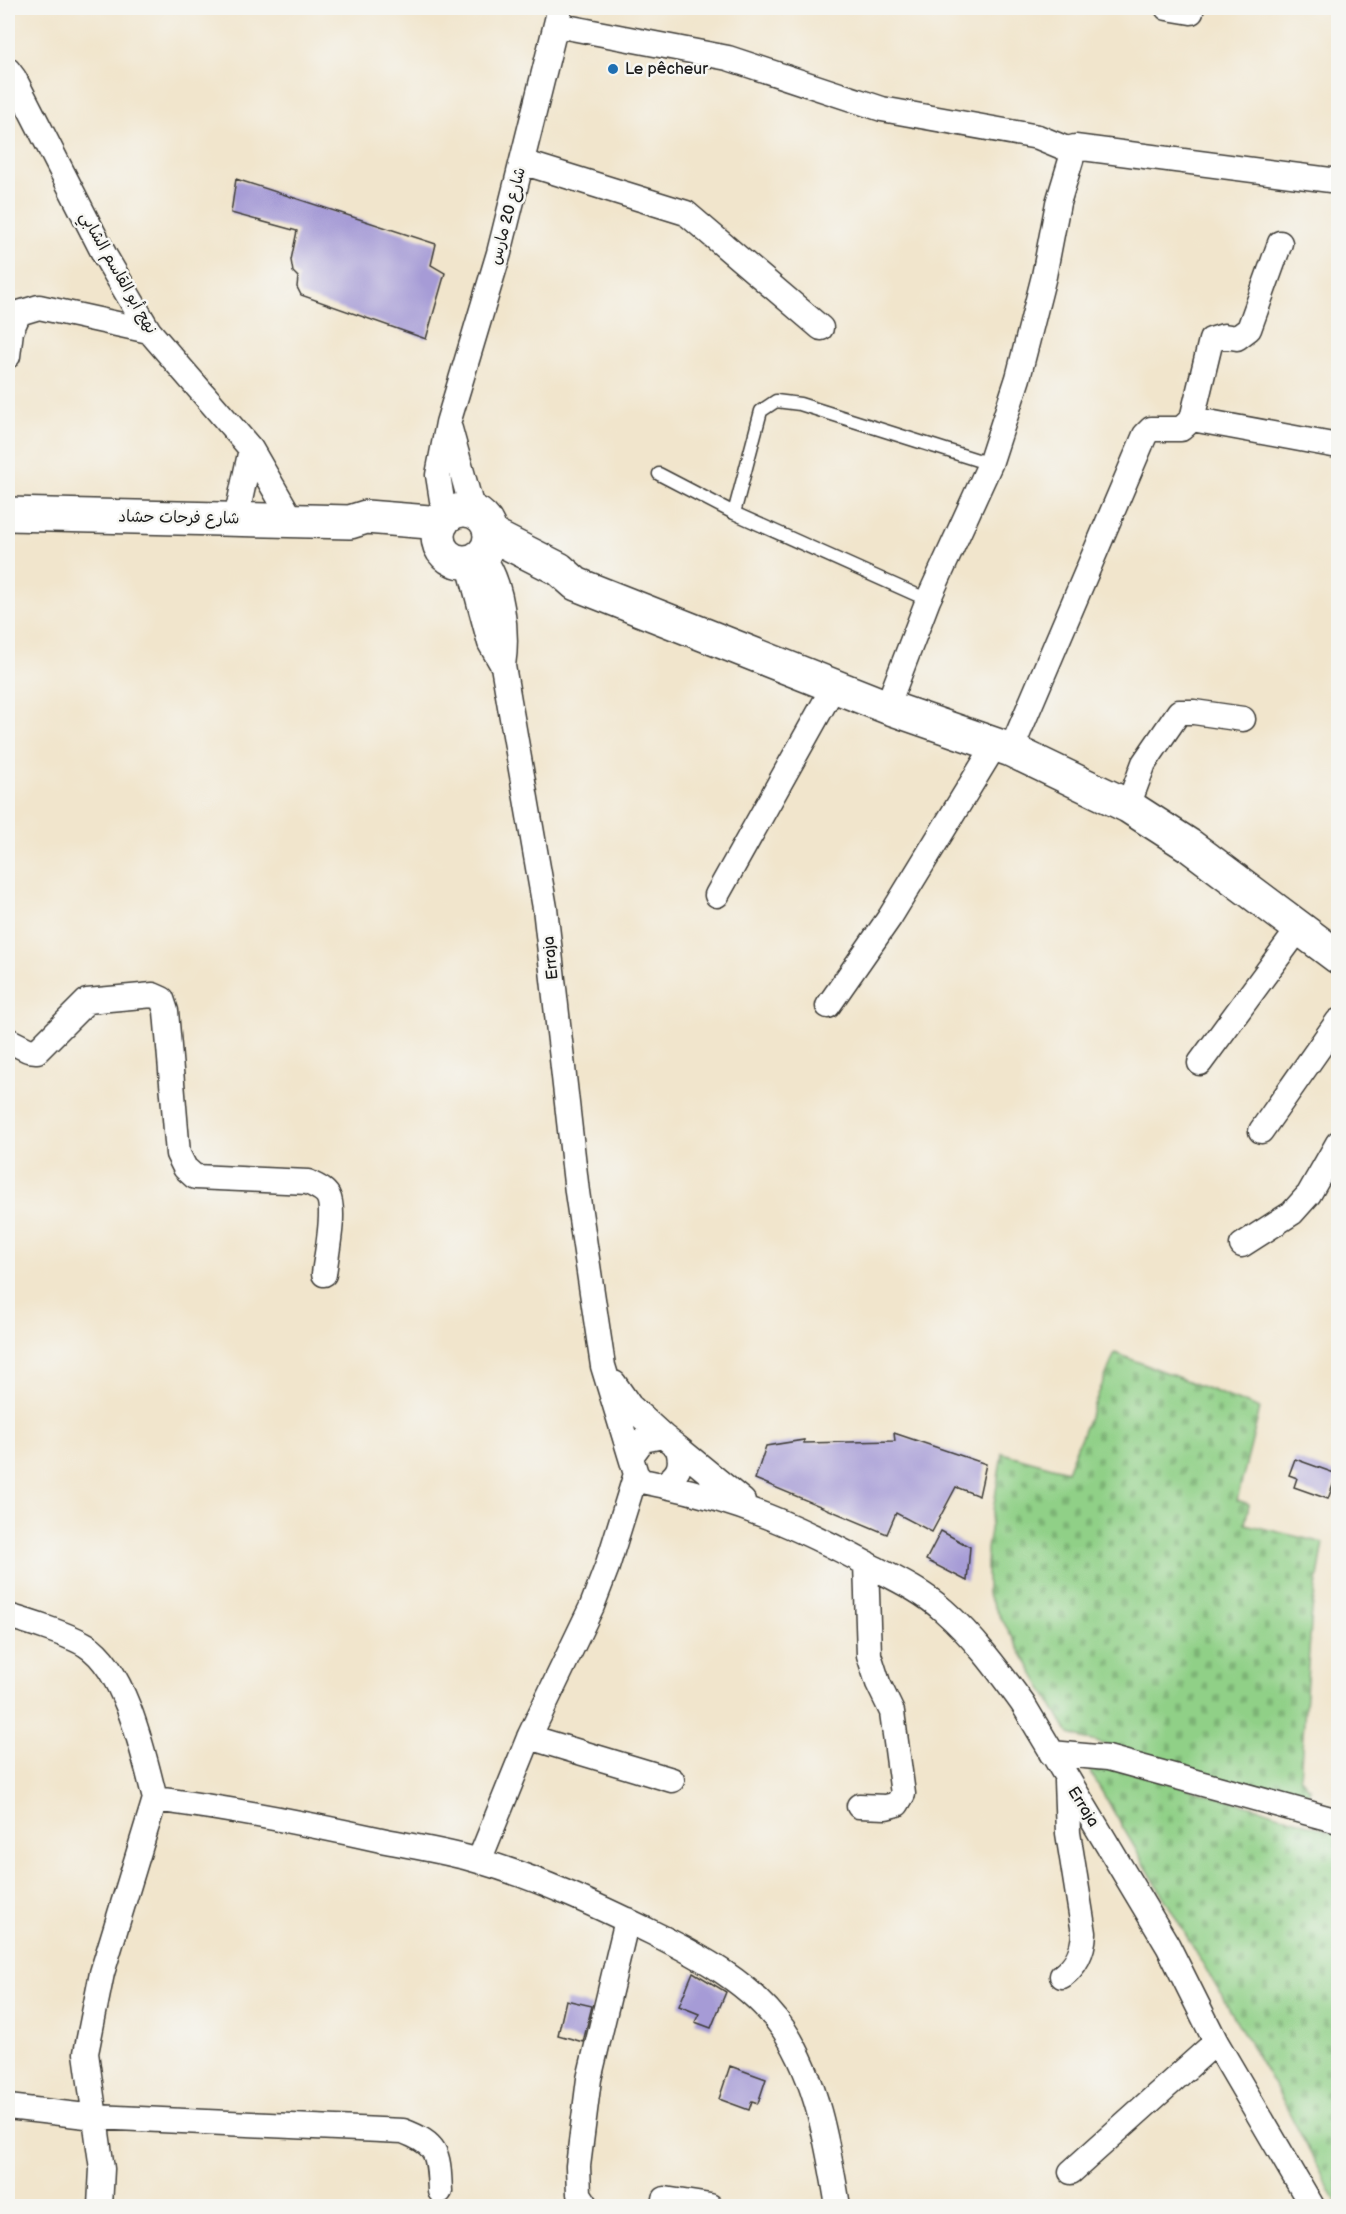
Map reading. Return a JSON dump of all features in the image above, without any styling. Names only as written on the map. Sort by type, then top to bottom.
[{"type":"main road","name":"شارع فرحات حشاد","points":[[8,514],[350,522],[366,517],[465,537]]},
{"type":"main road","points":[[465,537],[509,567],[554,584],[576,584],[887,707],[1003,747],[1128,806],[1190,846],[1338,957]]},
{"type":"street","points":[[1167,8],[1191,12]]},
{"type":"street","points":[[558,16],[728,58],[882,109],[1038,137],[1067,149],[1075,147],[1338,181]]},
{"type":"street","name":"شارع 20 مارس","points":[[465,537],[438,476],[448,423],[499,253],[558,16]]},
{"type":"street","name":"نهج أبو القاسم الشابي","points":[[8,70],[105,256],[149,331],[251,449],[292,520]]},
{"type":"street","points":[[887,707],[928,600],[990,464],[1018,378],[1044,276],[1058,203],[1075,147]]},
{"type":"street","points":[[522,162],[686,213],[821,328]]},
{"type":"street","points":[[828,1006],[1003,747],[1145,435],[1158,427],[1181,429],[1192,419],[1211,340],[1224,336],[1237,338],[1249,329],[1280,243]]},
{"type":"street","points":[[8,356],[11,330],[19,313],[39,307],[149,331]]},
{"type":"street","points":[[1192,419],[1338,446]]},
{"type":"street","points":[[236,519],[251,449]]},
{"type":"street","name":"Erraja","points":[[465,537],[490,643],[503,666],[545,908],[577,1192],[603,1366],[645,1474]]},
{"type":"street","points":[[717,895],[834,686]]},
{"type":"street","points":[[1128,806],[1144,763],[1179,712],[1243,719]]},
{"type":"street","points":[[1200,1063],[1300,927]]},
{"type":"street","points":[[8,1040],[28,1050],[37,1050],[87,1001],[153,995],[162,999],[166,1011],[178,1154],[186,1168],[195,1177],[309,1182],[321,1188],[329,1197],[331,1213],[324,1274]]},
{"type":"street","points":[[1261,1131],[1338,1020]]},
{"type":"street","points":[[1242,1245],[1292,1213],[1309,1194],[1338,1143]]},
{"type":"street","points":[[603,1366],[630,1406],[670,1442],[752,1508]]},
{"type":"street","points":[[479,1861],[529,1737],[592,1605],[620,1530],[645,1474],[643,1440],[670,1442]]},
{"type":"street","points":[[645,1474],[670,1481],[680,1466],[670,1442]]},
{"type":"street","points":[[645,1474],[752,1508]]},
{"type":"street","name":"Erraja","points":[[752,1508],[851,1554],[907,1585],[942,1609],[997,1668],[1168,1946],[1216,2042],[1312,2206]]},
{"type":"street","points":[[859,1806],[886,1807],[897,1804],[903,1794],[892,1712],[878,1683],[869,1655],[866,1563]]},
{"type":"street","points":[[8,1616],[86,1646],[103,1663],[119,1687],[140,1739],[155,1799],[118,1928],[102,1973],[86,2053],[102,2169],[100,2206]]},
{"type":"street","points":[[529,1737],[672,1780]]},
{"type":"street","points":[[1051,1753],[1108,1758],[1338,1821]]},
{"type":"street","points":[[1062,1976],[1071,1970],[1083,1948],[1084,1933],[1068,1833],[1066,1781]]},
{"type":"street","points":[[155,1799],[245,1810],[479,1861],[627,1920],[717,1967],[771,2014],[784,2031],[819,2109],[834,2170],[838,2206]]},
{"type":"street","points":[[587,2206],[579,2194],[578,2166],[589,2079],[627,1920]]},
{"type":"street","points":[[1071,2172],[1216,2042]]},
{"type":"street","points":[[8,2108],[94,2116],[403,2131],[426,2140],[438,2160],[440,2191]]},
{"type":"street","points":[[665,2199],[710,2206]]},
{"type":"lane","points":[[734,513],[761,411],[776,401],[800,404],[990,464]]},
{"type":"lane","points":[[659,474],[734,513],[928,600]]},
{"type":"green space","points":[[1115,1353],[1260,1409],[1237,1500],[1249,1504],[1245,1524],[1324,1543],[1312,1610],[1300,1777],[1310,1789],[1305,1803],[1069,1734],[987,1594],[987,1549],[1002,1453],[1067,1471]]},
{"type":"green space","points":[[1098,1763],[1265,1810],[1338,1834],[1338,2206],[1281,2097],[1088,1768]]},
{"type":"building","points":[[236,179],[436,244],[431,265],[445,273],[426,339],[301,295],[297,287],[298,277],[293,272],[291,260],[297,231],[231,213]]},
{"type":"building","points":[[894,1433],[986,1464],[979,1496],[956,1487],[932,1532],[896,1513],[887,1534],[755,1479],[766,1446],[804,1440],[804,1443],[895,1441]]},
{"type":"building","points":[[1295,1459],[1337,1474],[1328,1499],[1294,1487],[1297,1478],[1289,1475]]},
{"type":"building","points":[[941,1531],[970,1547],[967,1581],[926,1560]]},
{"type":"building","points":[[693,1972],[726,1992],[711,2028],[695,2022],[699,2014],[679,2006]]},
{"type":"building","points":[[566,2000],[592,2006],[583,2042],[558,2035]]},
{"type":"building","points":[[730,2066],[766,2079],[758,2103],[752,2101],[749,2110],[719,2099]]},
{"type":"place","name":"Le pêcheur","points":[[613,69]]}]
